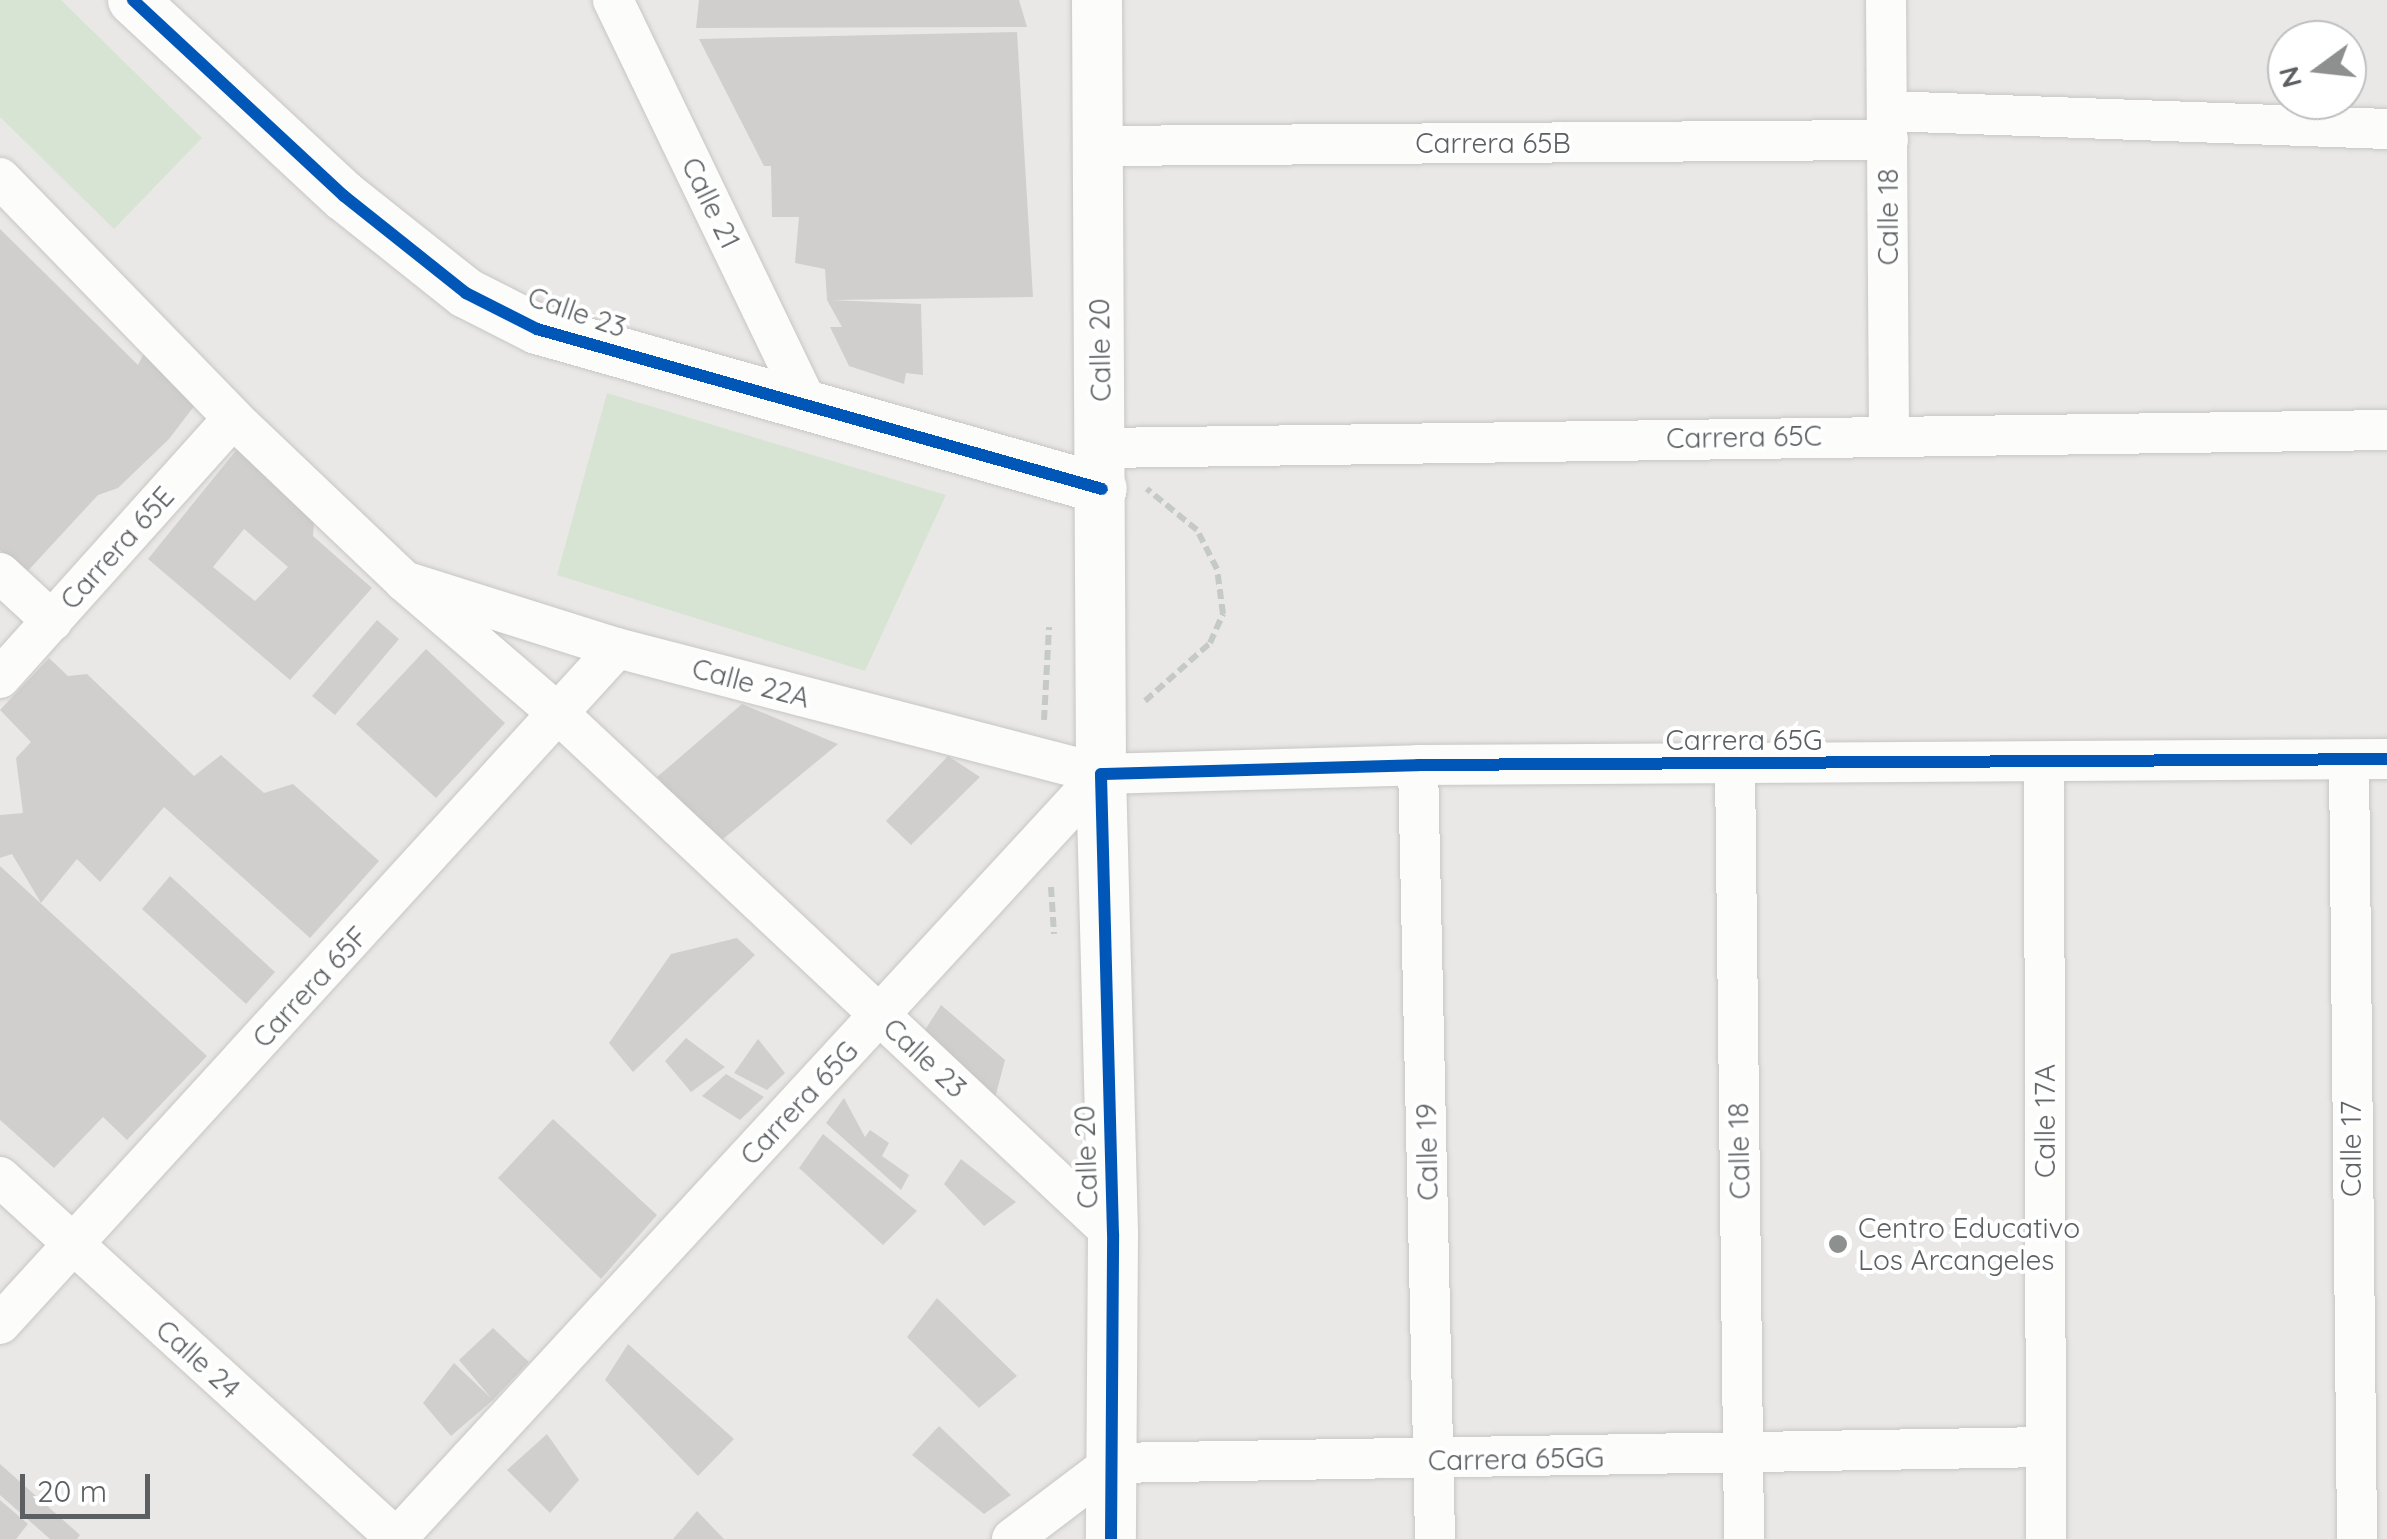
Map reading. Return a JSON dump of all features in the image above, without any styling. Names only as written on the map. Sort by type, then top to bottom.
[{"type":"street","name":"Calle 23","points":[[133,0],[344,196],[466,292],[537,329],[809,407],[1115,474]]},
{"type":"street","name":"Calle 21","points":[[613,0],[809,407]]},
{"type":"street","name":"Calle 20","points":[[1097,0],[1098,146],[1115,474],[1100,774],[1113,1234],[1111,1539]]},
{"type":"street","name":"Calle 18","points":[[1886,0],[1890,434]]},
{"type":"street","name":"Carrera 65B","points":[[1098,146],[1887,125],[2387,128]]},
{"type":"street","name":"Calle 23","points":[[0,178],[233,418],[404,580],[560,716],[1113,1234]]},
{"type":"street","name":"Carrera 65E","points":[[0,678],[233,418]]},
{"type":"street","name":"Carrera 65C","points":[[1115,474],[1890,434],[2387,430]]},
{"type":"street","points":[[0,573],[52,621]]},
{"type":"street","name":"Calle 22A","points":[[404,580],[617,648],[1100,774]]},
{"type":"street","name":"Carrera 65F","points":[[0,1324],[560,716],[617,648]]},
{"type":"street","name":"Carrera 65G","points":[[397,1539],[1100,774],[1418,765],[2368,760]]},
{"type":"street","name":"Calle 17","points":[[2356,1539],[2368,760]]},
{"type":"street","name":"Calle 17A","points":[[2044,763],[2046,1539]]},
{"type":"street","name":"Calle 18","points":[[1735,764],[1744,1539]]},
{"type":"street","name":"Calle 19","points":[[1418,765],[1435,1539]]},
{"type":"street","name":"Calle 24","points":[[0,1177],[397,1539]]},
{"type":"street","name":"Carrera 65GG","points":[[1112,1463],[1433,1461],[2046,1448]]},
{"type":"street","points":[[1012,1539],[1112,1463]]},
{"type":"path","points":[[1115,474],[1197,530],[1216,569],[1222,614],[1210,644],[1130,716]]},
{"type":"green space","points":[[0,0],[61,0],[202,138],[114,229],[0,117]]},
{"type":"green space","points":[[607,393],[946,495],[865,671],[557,575]]},
{"type":"building","points":[[699,0],[1019,0],[1027,27],[696,28]]},
{"type":"building","points":[[1017,32],[1033,297],[831,300],[921,304],[923,375],[906,373],[904,384],[849,366],[830,327],[842,327],[827,300],[825,269],[795,263],[799,217],[772,217],[771,166],[764,166],[699,39]]},
{"type":"building","points":[[0,229],[138,365],[147,347],[205,392],[169,439],[118,488],[98,495],[25,574],[0,550]]},
{"type":"building","points":[[238,448],[315,513],[313,536],[372,588],[290,680],[148,559]],"holes":[[[244,529],[288,567],[255,601],[213,567]]]},
{"type":"building","points":[[377,620],[399,639],[335,715],[312,696]]},
{"type":"building","points":[[426,649],[505,723],[436,798],[356,724]]},
{"type":"building","points":[[49,658],[68,676],[87,674],[194,776],[221,755],[264,793],[293,784],[379,861],[310,938],[164,807],[100,882],[77,859],[41,903],[12,854],[0,858],[0,815],[23,813],[16,758],[31,742],[0,710]]},
{"type":"building","points":[[742,704],[838,744],[717,844],[657,777]]},
{"type":"building","points":[[948,756],[980,777],[911,845],[886,821]]},
{"type":"building","points":[[0,866],[207,1056],[127,1140],[103,1117],[54,1168],[0,1120]]},
{"type":"building","points":[[170,876],[275,972],[246,1004],[142,909]]},
{"type":"building","points":[[737,938],[755,955],[633,1072],[609,1043],[671,954]]},
{"type":"building","points":[[941,1005],[1005,1060],[995,1098],[925,1030]]},
{"type":"building","points":[[686,1038],[725,1067],[691,1092],[665,1061]]},
{"type":"building","points":[[758,1039],[785,1073],[767,1090],[734,1073]]},
{"type":"building","points":[[726,1074],[764,1097],[740,1120],[702,1096]]},
{"type":"building","points":[[844,1098],[865,1137],[870,1130],[889,1143],[882,1156],[909,1175],[901,1190],[826,1123]]},
{"type":"building","points":[[553,1119],[657,1215],[601,1279],[498,1178]]},
{"type":"building","points":[[823,1134],[917,1211],[883,1245],[799,1168]]},
{"type":"building","points":[[961,1159],[1016,1202],[984,1226],[944,1184]]},
{"type":"building","points":[[937,1298],[1017,1376],[979,1408],[907,1337]]},
{"type":"building","points":[[493,1328],[529,1362],[451,1436],[423,1403],[454,1363],[491,1398],[459,1360]]},
{"type":"building","points":[[628,1344],[734,1439],[698,1476],[605,1380]]},
{"type":"building","points":[[939,1426],[1011,1495],[984,1514],[912,1455]]},
{"type":"building","points":[[547,1434],[579,1480],[550,1513],[507,1470]]},
{"type":"building","points":[[0,1464],[80,1535],[77,1539],[50,1539],[0,1495]]},
{"type":"building","points":[[0,1500],[28,1524],[16,1539],[0,1539]]},
{"type":"building","points":[[697,1511],[724,1539],[673,1539]]},
{"type":"cycle path","points":[[133,0],[344,196],[466,293],[537,329],[1102,489]]},
{"type":"cycle path","points":[[1111,1539],[1113,1234],[1101,774],[1418,765],[2387,759]]},
{"type":"place","name":"Centro Educativo Los Arcangeles","points":[[1838,1244]]}]
